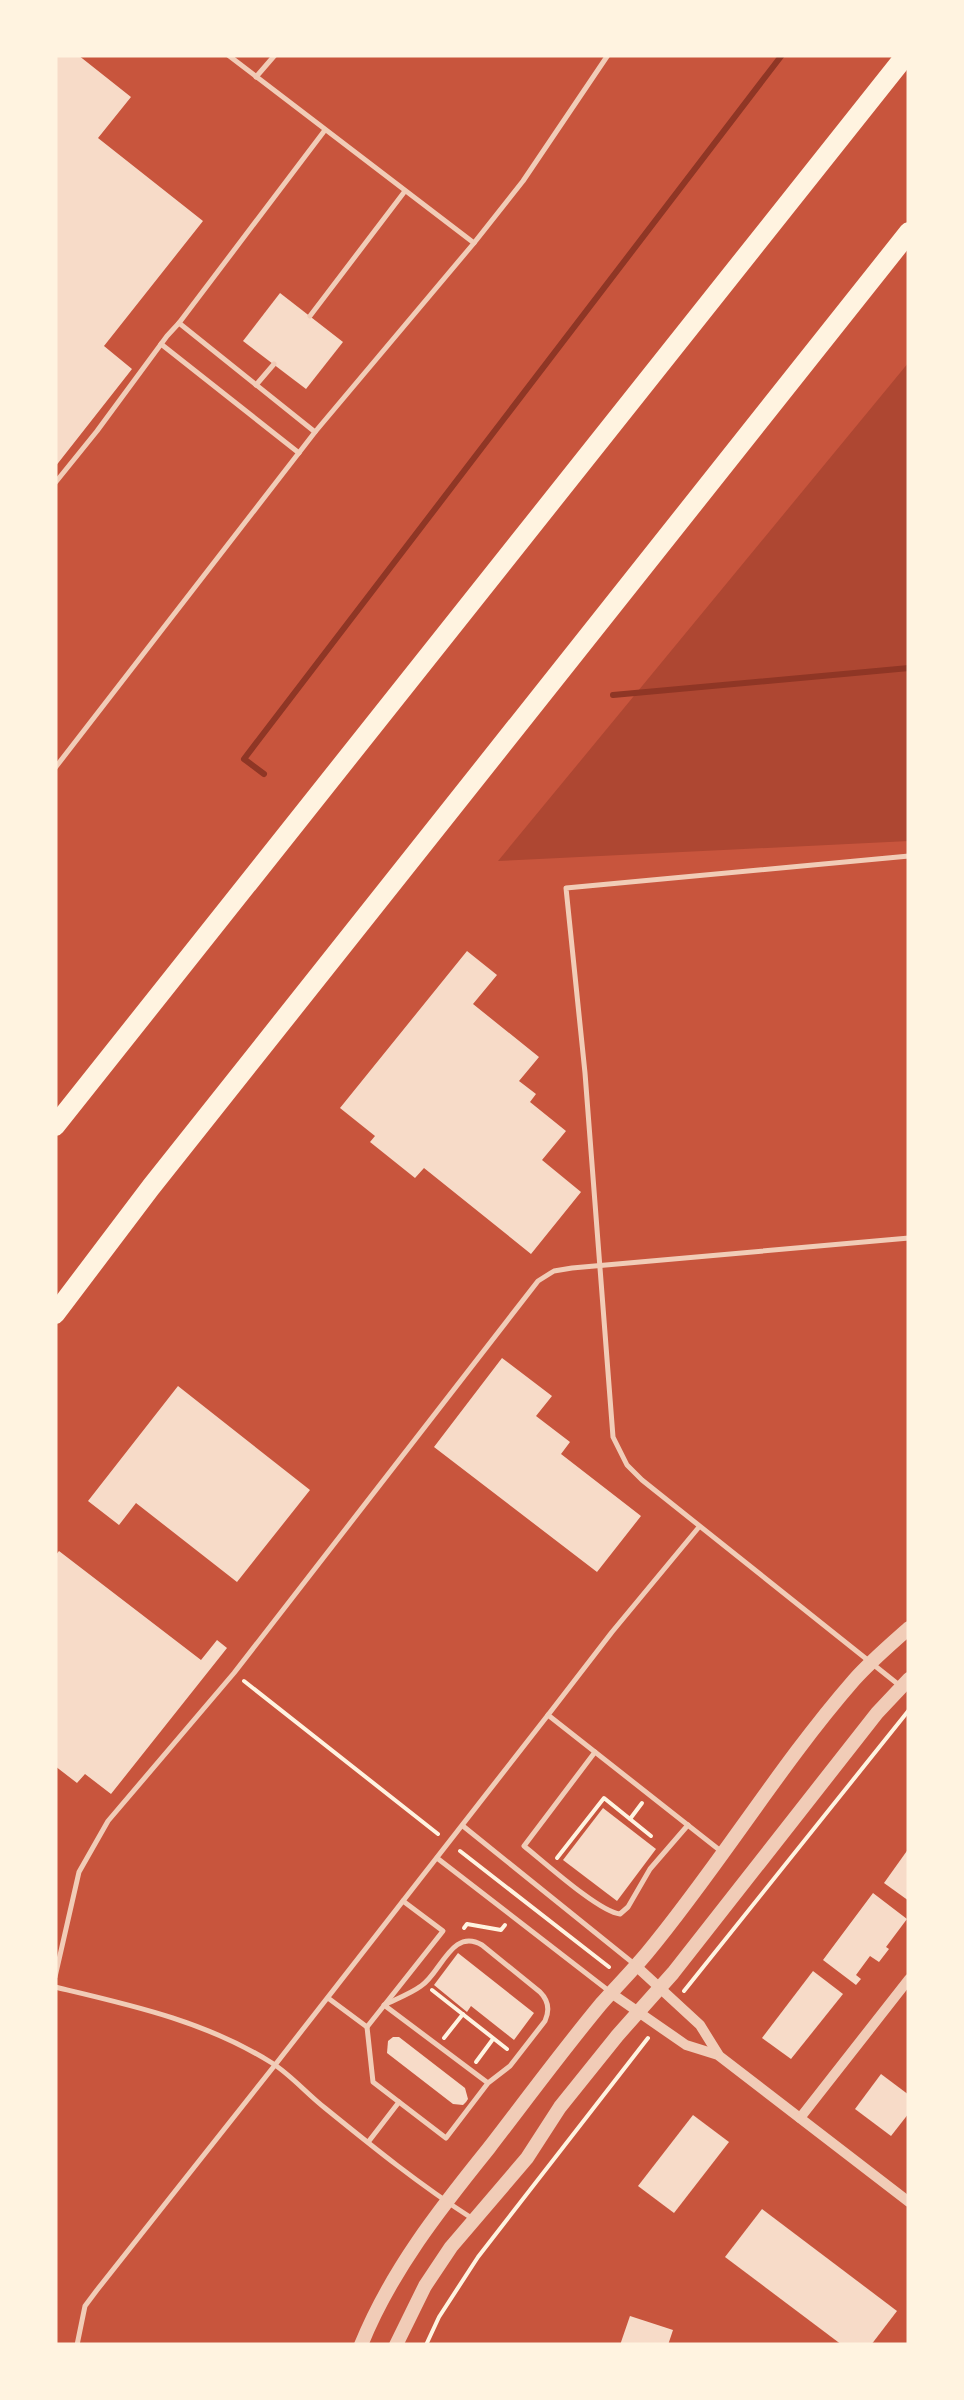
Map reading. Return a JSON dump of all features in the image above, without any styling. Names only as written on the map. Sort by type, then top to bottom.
[{"type":"highway","points":[[55,1126],[906,55]]},
{"type":"highway","points":[[55,1314],[909,232]]},
{"type":"street","points":[[361,2345],[389,2286],[446,2202],[724,1854],[754,1808],[847,1690],[909,1628]]},
{"type":"street","points":[[396,2345],[414,2305],[451,2247],[482,2224],[560,2107],[905,1682]]},
{"type":"street","points":[[636,1966],[700,2024],[718,2054]]},
{"type":"street","points":[[800,2118],[909,1979]]},
{"type":"street","points":[[611,1992],[686,2044],[718,2054],[909,2202]]},
{"type":"lane","points":[[228,55],[474,244]]},
{"type":"lane","points":[[256,77],[274,55]]},
{"type":"lane","points":[[55,768],[315,432],[523,181],[608,55]]},
{"type":"lane","points":[[55,482],[325,130]]},
{"type":"lane","points":[[310,316],[405,191]]},
{"type":"lane","points":[[180,323],[315,432]]},
{"type":"lane","points":[[161,344],[299,453]]},
{"type":"lane","points":[[256,385],[274,364]]},
{"type":"lane","points":[[905,1682],[872,1662],[642,1480],[613,1436],[585,1074],[566,888],[909,856]]},
{"type":"lane","points":[[55,1977],[79,1872],[108,1821],[234,1673],[538,1280],[554,1270],[909,1238]]},
{"type":"lane","points":[[77,2345],[85,2306],[612,1632],[699,1527]]},
{"type":"lane","points":[[548,1715],[724,1854]]},
{"type":"lane","points":[[596,1752],[524,1846],[608,1911],[620,1914],[650,1869],[688,1826]]},
{"type":"lane","points":[[462,1825],[636,1966]]},
{"type":"lane","points":[[437,1858],[611,1992]]},
{"type":"lane","points":[[384,2005],[424,1984],[458,1943],[467,1940],[477,1942],[540,1992],[548,2009],[545,2020],[510,2066],[488,2083],[446,2138],[398,2102],[373,2082],[367,2027],[384,2005],[443,1931],[404,1901]]},
{"type":"lane","points":[[55,1987],[185,2020],[276,2065],[368,2142],[446,2202],[482,2224]]},
{"type":"lane","points":[[328,1998],[367,2027]]},
{"type":"lane","points":[[384,2005],[488,2083]]},
{"type":"lane","points":[[368,2142],[398,2102]]},
{"type":"path","points":[[244,1681],[438,1834]]},
{"type":"path","points":[[686,1988],[909,1710]]},
{"type":"path","points":[[630,1819],[648,1794]]},
{"type":"path","points":[[554,1862],[604,1798],[650,1836]]},
{"type":"path","points":[[460,1851],[609,1967]]},
{"type":"path","points":[[516,1910],[531,1892]]},
{"type":"path","points":[[432,1990],[511,2052]]},
{"type":"path","points":[[454,2024],[463,2014]]},
{"type":"path","points":[[426,2345],[439,2317],[480,2256],[649,2035]]},
{"type":"path","points":[[470,2070],[494,2038]]},
{"type":"path","points":[[504,2208],[512,2214]]},
{"type":"path","points":[[482,2224],[498,2233]]},
{"type":"path","points":[[471,2249],[480,2256]]},
{"type":"shaded area","points":[[909,362],[909,841],[498,861]]},
{"type":"building","points":[[55,55],[78,55],[131,97],[98,138],[203,221],[104,346],[132,369],[55,467]]},
{"type":"building","points":[[280,293],[343,342],[306,389],[243,341]]},
{"type":"building","points":[[467,951],[497,975],[473,1004],[539,1057],[519,1081],[536,1094],[530,1102],[566,1131],[542,1160],[581,1192],[531,1254],[424,1168],[415,1178],[370,1142],[375,1136],[340,1108]]},
{"type":"building","points":[[502,1358],[552,1396],[536,1416],[570,1442],[561,1454],[641,1516],[597,1572],[434,1447]]},
{"type":"building","points":[[178,1386],[310,1490],[237,1582],[136,1503],[119,1525],[88,1501]]},
{"type":"building","points":[[59,1551],[201,1660],[217,1640],[227,1648],[111,1794],[85,1774],[77,1783],[55,1766],[55,1556]]},
{"type":"building","points":[[603,1808],[656,1849],[617,1901],[563,1860]]},
{"type":"building","points":[[909,1848],[909,1901],[884,1883]]},
{"type":"building","points":[[873,1893],[907,1919],[879,1962],[870,1956],[856,1975],[861,1979],[856,1985],[823,1960]]},
{"type":"building","points":[[458,1953],[534,2013],[514,2040],[471,2006],[467,2012],[434,1985]]},
{"type":"building","points":[[813,1971],[843,1994],[791,2059],[762,2038]]},
{"type":"building","points":[[399,2037],[465,2088],[466,2102],[453,2104],[387,2053],[388,2041]]},
{"type":"building","points":[[881,2074],[909,2095],[909,2113],[891,2136],[855,2109]]},
{"type":"building","points":[[693,2115],[729,2142],[674,2213],[638,2186]]},
{"type":"building","points":[[762,2209],[897,2311],[871,2345],[842,2345],[725,2257]]},
{"type":"building","points":[[630,2316],[673,2330],[668,2345],[620,2345]]},
{"type":"waterway","points":[[264,774],[244,759],[782,55]]},
{"type":"waterway","points":[[613,695],[909,668]]}]
